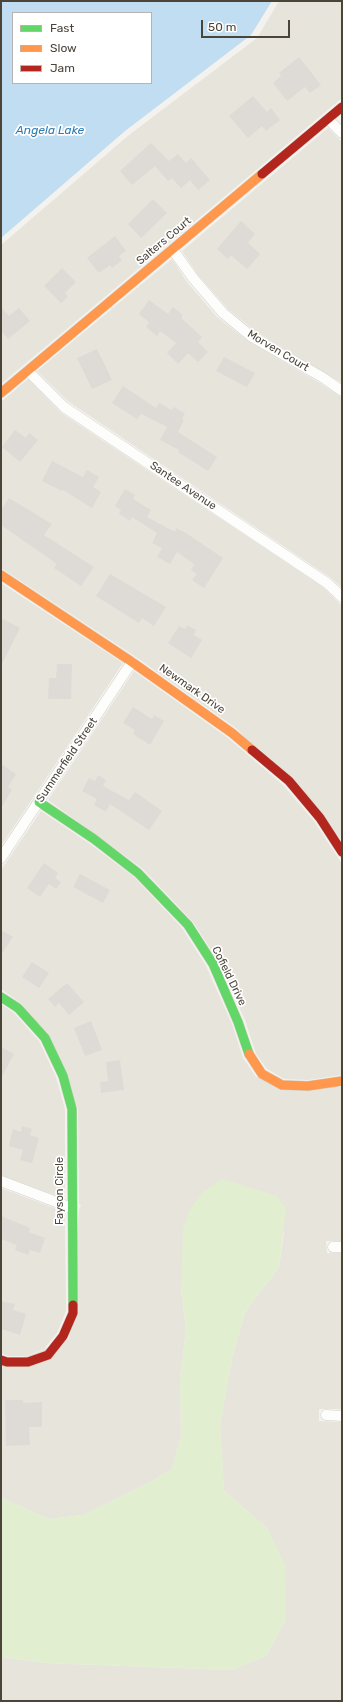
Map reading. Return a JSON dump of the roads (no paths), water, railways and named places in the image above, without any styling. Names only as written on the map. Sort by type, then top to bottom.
[{"type":"street","name":"Salters Court","points":[[1,393],[342,107]]},
{"type":"street","points":[[328,119],[342,133]]},
{"type":"street","name":"Morven Court","points":[[173,250],[193,278],[223,313],[252,337],[322,377],[342,391]]},
{"type":"street","name":"Santee Avenue","points":[[28,370],[64,407],[328,583],[342,597]]},
{"type":"street","name":"Newmark Drive","points":[[1,575],[132,662],[232,733],[289,780],[320,818],[342,852]]},
{"type":"street","name":"Summerfield Street","points":[[1,858],[132,662]]},
{"type":"street","name":"Cofield Drive","points":[[39,802],[94,839],[138,873],[188,925],[213,964],[238,1022],[250,1056],[262,1074],[282,1085],[308,1086],[342,1081]]},
{"type":"street","name":"Fayson Circle","points":[[1,997],[18,1008],[45,1038],[63,1076],[72,1109],[73,1313],[63,1336],[48,1355],[28,1362],[7,1362],[1,1360]]},
{"type":"street","points":[[1,1181],[72,1208]]},
{"type":"street","points":[[326,1415],[342,1416]]},
{"type":"water","name":"Angela Lake","points":[[1,1],[272,1],[251,35],[125,131],[1,238]]}]
